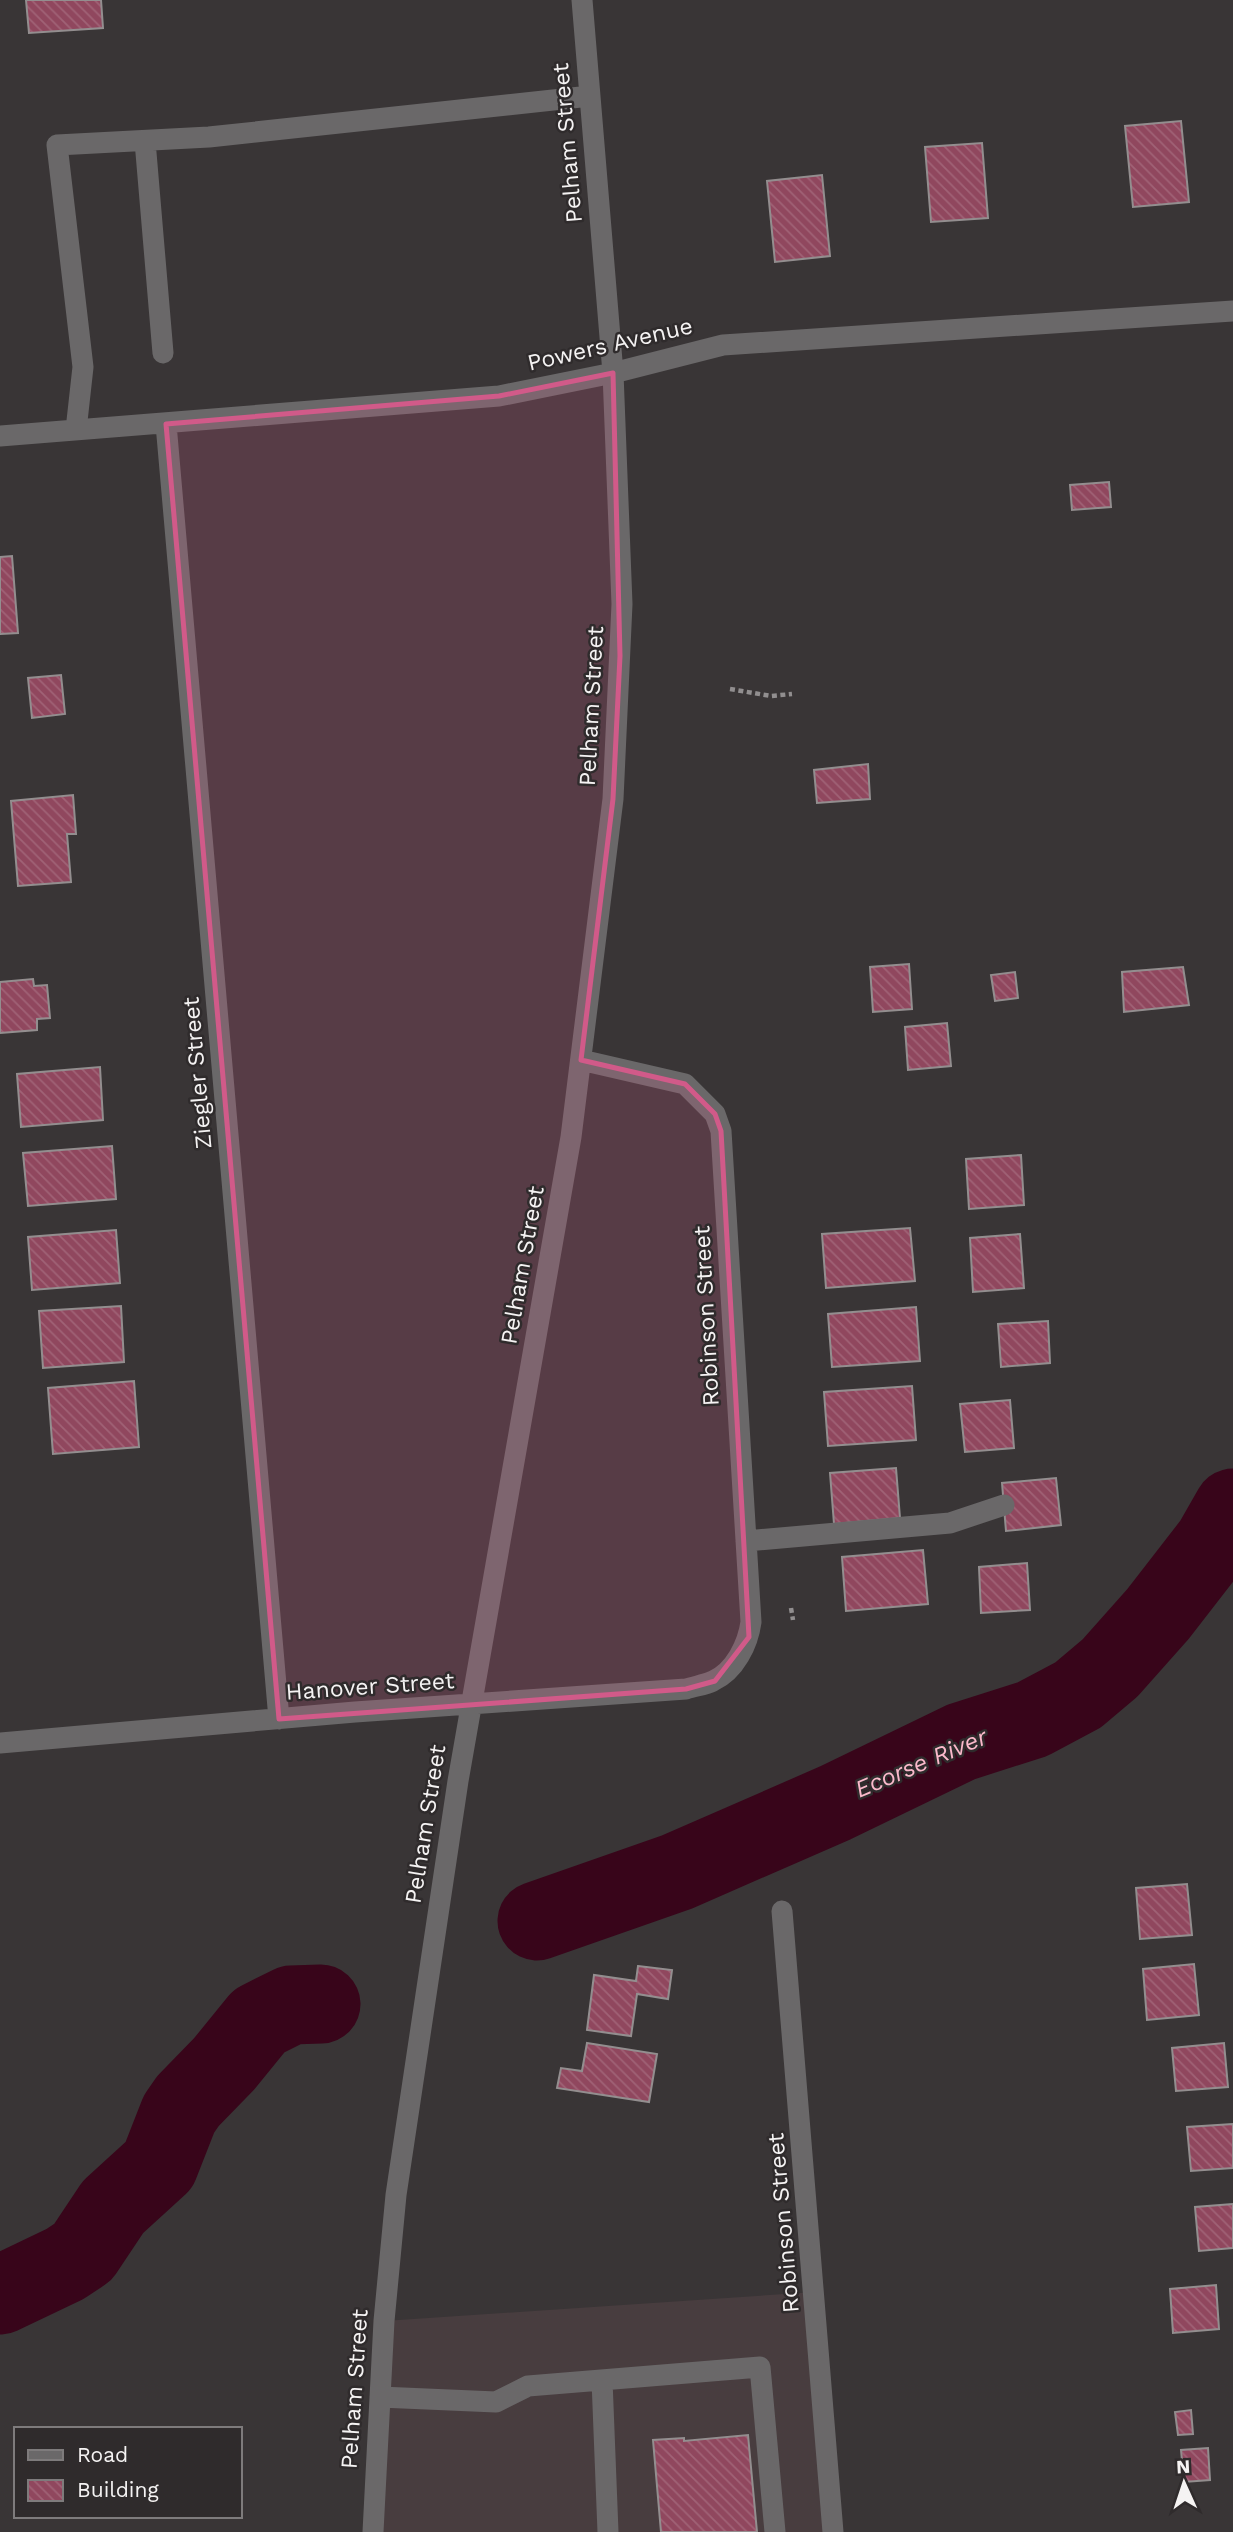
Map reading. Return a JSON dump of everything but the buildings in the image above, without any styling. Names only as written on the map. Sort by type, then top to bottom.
[{"type":"street","name":"Pelham Street","points":[[373,2532],[380,2397],[396,2195],[430,1952],[471,1704],[571,1137],[613,799],[622,604],[613,373],[582,0]]},
{"type":"street","points":[[76,430],[83,367],[57,145],[209,137],[590,96]]},
{"type":"street","points":[[145,141],[163,354]]},
{"type":"street","name":"Powers Avenue","points":[[0,436],[499,396],[613,373],[723,345],[1233,311]]},
{"type":"street","name":"Ziegler Street","points":[[166,424],[279,1719]]},
{"type":"street","name":"Robinson Street","points":[[581,1060],[685,1084],[715,1114],[721,1131],[751,1622],[749,1637],[736,1661]]},
{"type":"street","points":[[746,1541],[950,1524],[1004,1505]]},
{"type":"street","name":"Hanover Street","points":[[0,1743],[687,1689],[715,1681],[736,1661]]},
{"type":"street","name":"Robinson Street","points":[[782,1911],[833,2532]]},
{"type":"street","points":[[380,2397],[496,2402],[528,2386],[760,2367],[775,2532]]},
{"type":"street","points":[[601,2381],[608,2532]]},
{"type":"path","points":[[730,689],[771,696],[792,694]]},
{"type":"path","points":[[792,1608],[793,1619]]},
{"type":"highlighted area","points":[[613,373],[620,656],[613,799],[581,1060],[685,1084],[715,1114],[721,1131],[749,1637],[715,1681],[686,1689],[279,1719],[166,424],[499,396]]},
{"type":"shaded area","points":[[815,2292],[833,2532],[379,2532],[384,2321]]},
{"type":"waterway","name":"Ecorse River","points":[[537,1921],[677,1872],[835,1803],[961,1742],[1033,1719],[1078,1695],[1110,1668],[1158,1614],[1213,1543],[1233,1508]]},
{"type":"waterway","name":"Ecorse River","points":[[0,2295],[65,2264],[83,2252],[113,2207],[159,2165],[179,2114],[188,2101],[224,2064],[259,2021],[291,2005],[321,2004]]}]
